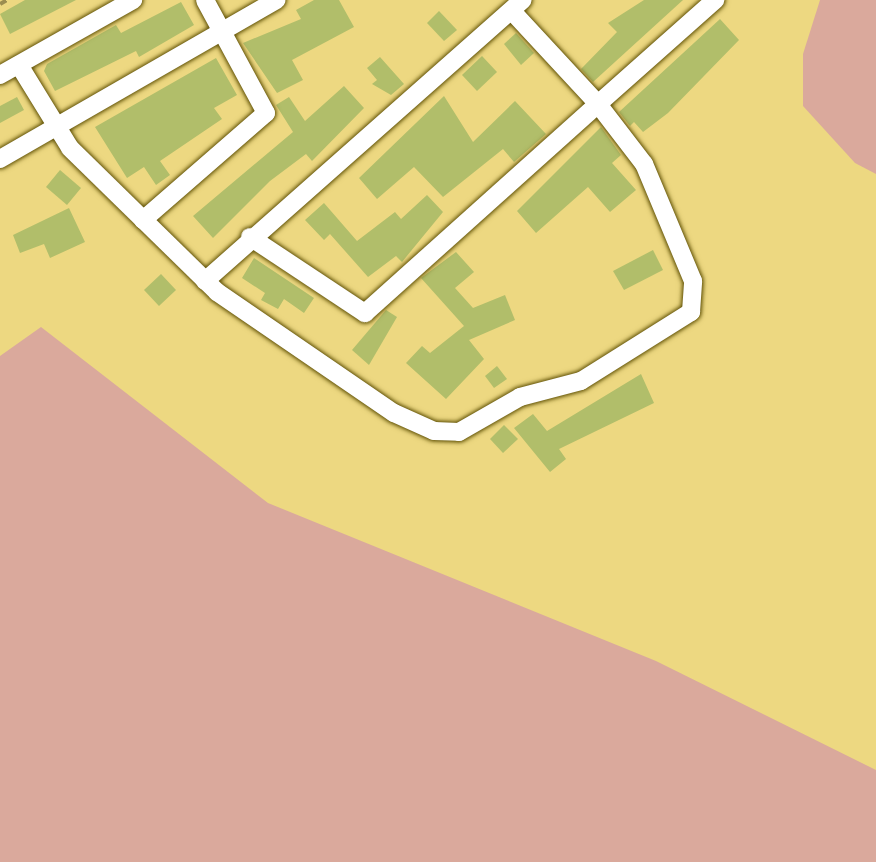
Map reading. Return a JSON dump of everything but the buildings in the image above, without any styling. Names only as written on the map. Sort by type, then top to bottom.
[{"type":"street","points":[[0,75],[132,0]]},
{"type":"street","points":[[143,220],[265,113],[205,0]]},
{"type":"street","points":[[0,159],[276,0]]},
{"type":"street","points":[[250,237],[365,313],[715,0]]},
{"type":"street","points":[[19,65],[55,128],[205,281],[394,413],[434,431],[473,429],[520,397],[581,381],[691,312],[695,299],[644,164],[518,5],[250,237],[205,281]]},
{"type":"path","points":[[0,4],[7,0]]},
{"type":"shaded area","points":[[820,0],[876,0],[876,174],[855,163],[803,106],[803,54]]},
{"type":"shaded area","points":[[41,327],[268,503],[656,661],[876,770],[876,862],[0,862],[0,356]]}]
